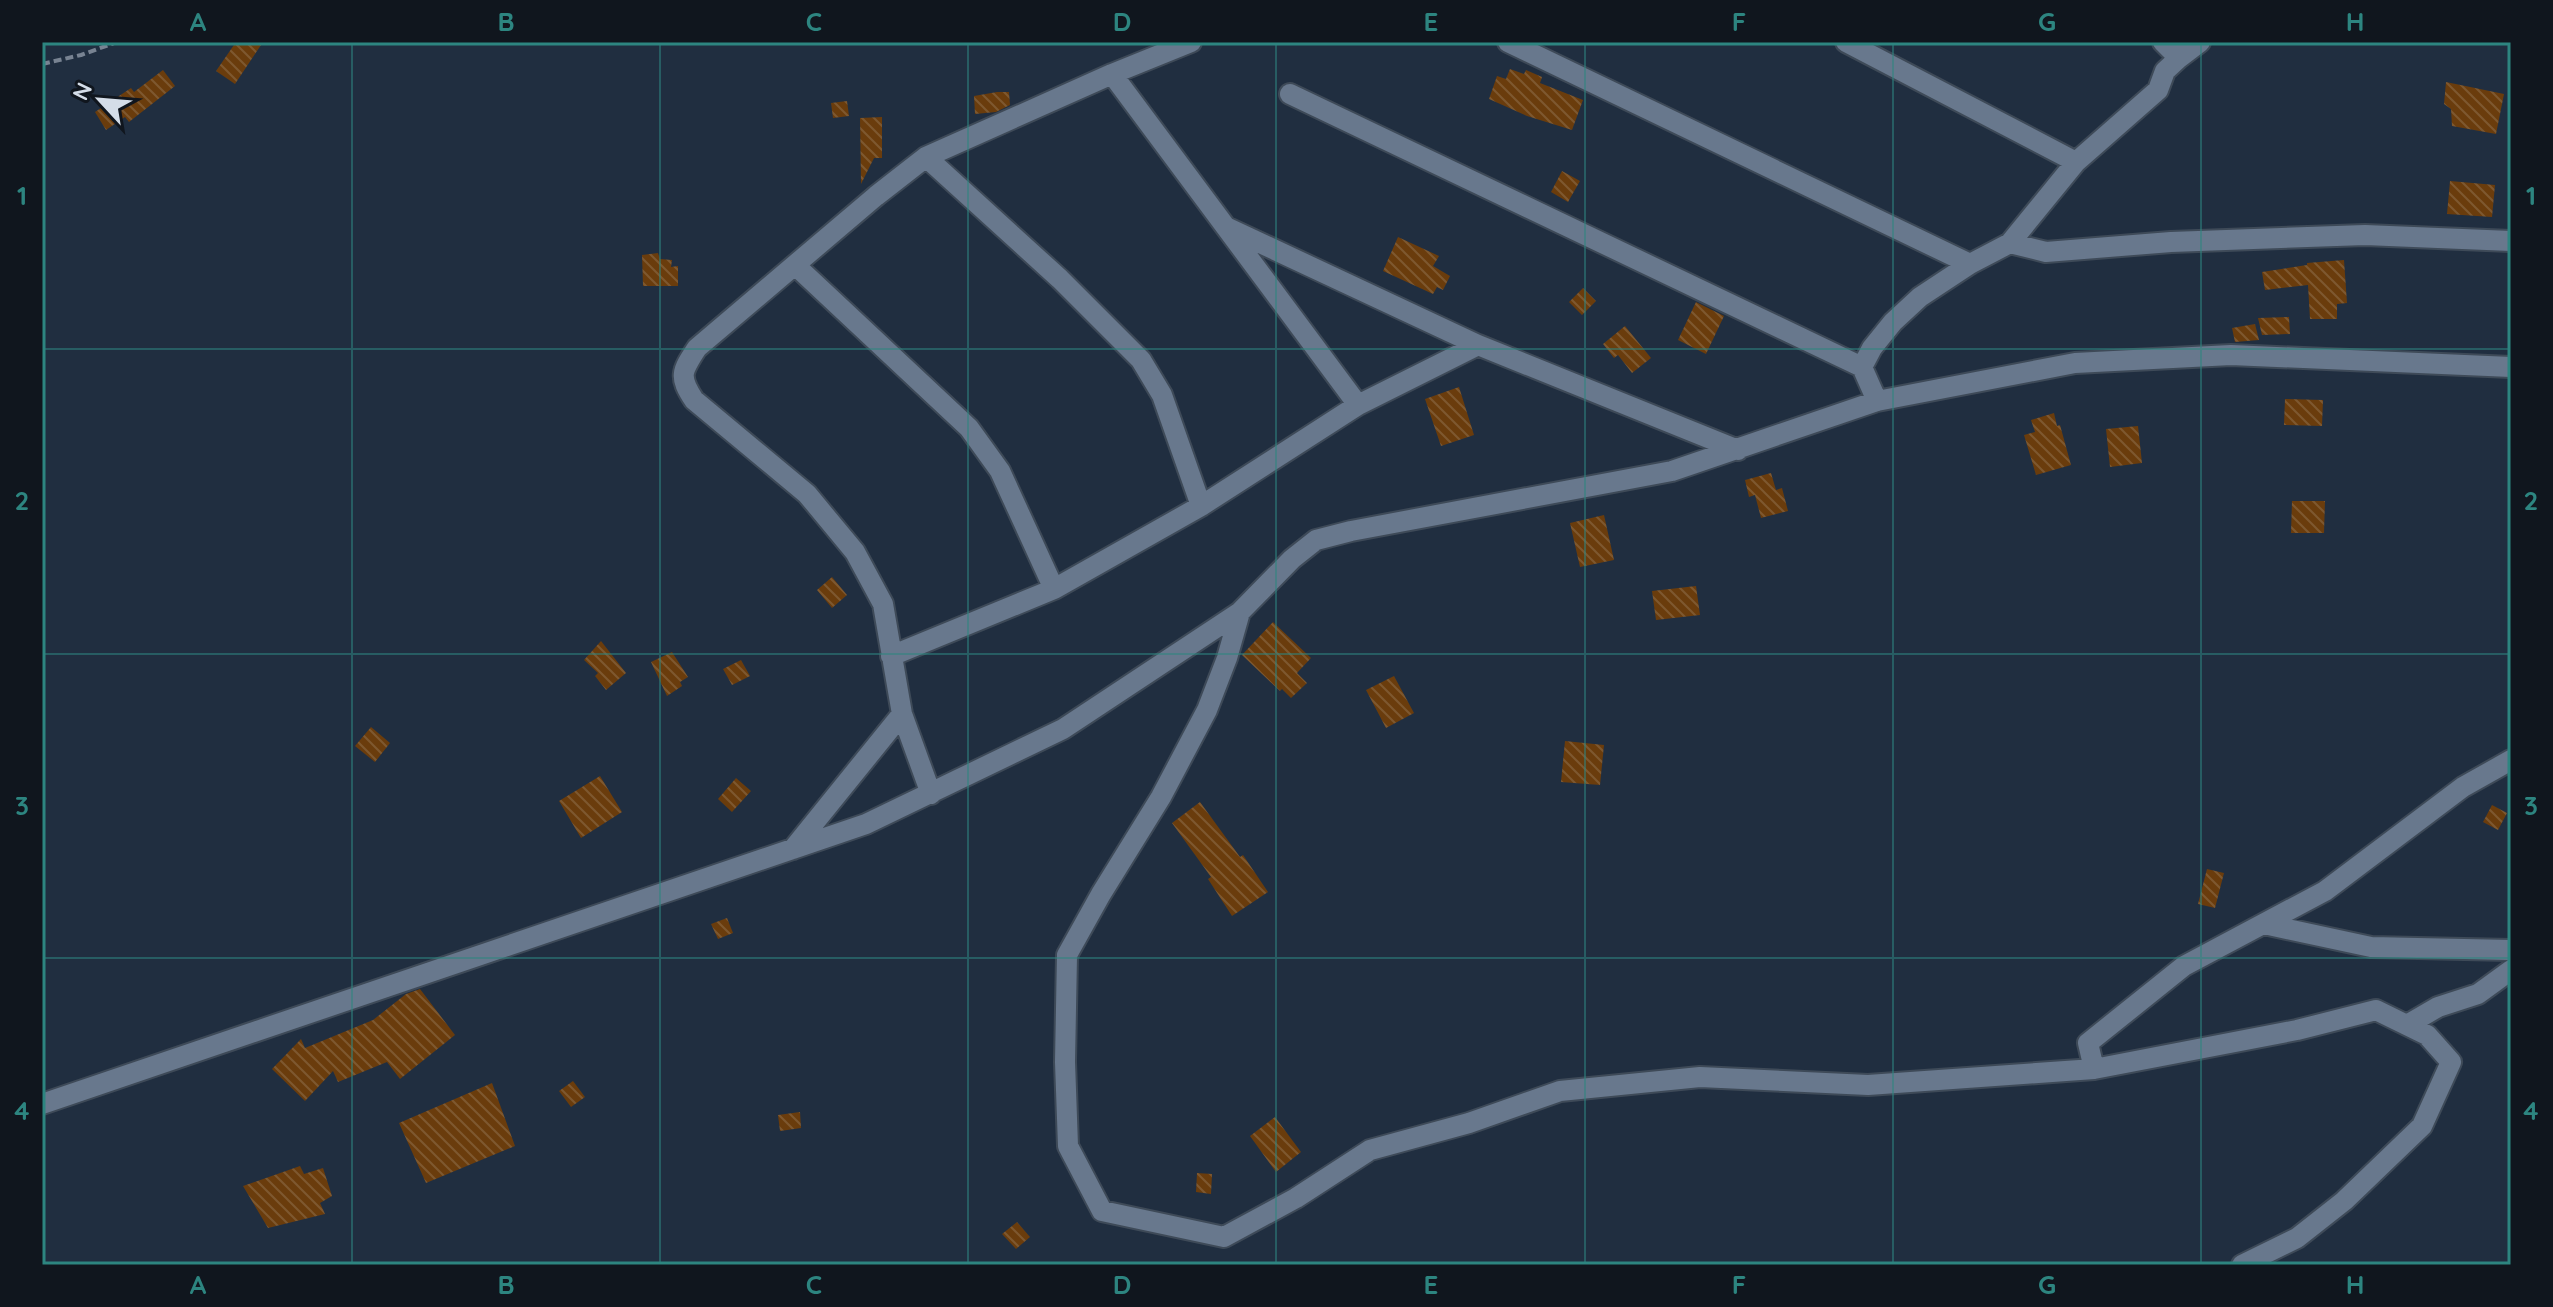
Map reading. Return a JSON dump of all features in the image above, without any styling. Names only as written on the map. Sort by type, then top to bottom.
[{"type":"street","points":[[931,794],[902,714],[883,604],[855,552],[807,494],[694,400],[683,384],[683,370],[697,348],[926,157],[1191,42]]},
{"type":"street","points":[[1508,42],[1970,264]]},
{"type":"street","points":[[1846,42],[2076,162]]},
{"type":"street","points":[[2163,42],[2179,58]]},
{"type":"street","points":[[1862,367],[1872,348],[1893,322],[1920,297],[1970,264],[2010,243],[2076,162],[2158,90],[2165,71],[2200,42]]},
{"type":"street","points":[[1112,74],[1358,405]]},
{"type":"street","points":[[1290,94],[1862,367],[1877,401]]},
{"type":"street","points":[[926,157],[1060,279],[1141,360],[1162,395],[1201,506]]},
{"type":"street","points":[[1226,227],[1478,345],[1738,450]]},
{"type":"street","points":[[2010,243],[2046,252],[2171,242],[2365,235],[2511,241]]},
{"type":"street","points":[[795,265],[969,428],[1000,471],[1054,589]]},
{"type":"street","points":[[891,656],[1054,589],[1201,506],[1358,405],[1478,345]]},
{"type":"street","points":[[42,1104],[866,824],[1063,729],[1240,612],[1292,559],[1316,540],[1672,471],[1877,401],[2075,363],[2231,355],[2511,367]]},
{"type":"street","points":[[1240,612],[1207,710],[1161,797],[1067,955],[1065,1062],[1068,1146],[1102,1211],[1224,1237],[1296,1198],[1370,1150],[1469,1123],[1560,1091],[1700,1077],[1868,1085],[2094,1069],[2297,1030],[2376,1010],[2427,1035],[2451,1062],[2422,1126],[2344,1201],[2297,1238],[2242,1265]]},
{"type":"street","points":[[793,849],[902,714]]},
{"type":"street","points":[[2094,1069],[2088,1043],[2184,966],[2325,891],[2463,787],[2511,760]]},
{"type":"street","points":[[2264,924],[2371,947],[2511,950]]},
{"type":"street","points":[[2407,1025],[2438,1007],[2478,994],[2511,970]]},
{"type":"path","points":[[42,64],[117,42]]},
{"type":"building","points":[[236,42],[263,42],[235,84],[216,71]]},
{"type":"building","points":[[1510,69],[1524,74],[1526,70],[1542,77],[1540,83],[1583,100],[1572,130],[1527,116],[1489,99],[1497,76],[1506,79]]},
{"type":"building","points":[[163,70],[175,86],[129,122],[125,117],[106,130],[95,112],[131,88],[134,92]]},
{"type":"building","points":[[2446,82],[2504,94],[2496,134],[2452,126],[2451,109],[2444,104]]},
{"type":"building","points":[[1009,92],[1010,105],[996,112],[975,114],[974,96]]},
{"type":"building","points":[[847,101],[849,116],[833,118],[831,103]]},
{"type":"building","points":[[882,117],[882,158],[874,158],[861,184],[860,118]]},
{"type":"building","points":[[1562,171],[1580,181],[1568,202],[1551,192]]},
{"type":"building","points":[[2450,181],[2495,185],[2492,217],[2447,214]]},
{"type":"building","points":[[1398,237],[1439,256],[1433,266],[1450,276],[1443,290],[1437,287],[1433,294],[1383,271]]},
{"type":"building","points":[[658,253],[660,259],[672,260],[671,267],[678,266],[678,286],[643,286],[642,255]]},
{"type":"building","points":[[2344,260],[2347,303],[2337,304],[2337,319],[2310,319],[2308,285],[2265,290],[2262,272]]},
{"type":"building","points":[[1583,288],[1596,301],[1582,315],[1569,302]]},
{"type":"building","points":[[1696,302],[1724,316],[1706,354],[1678,340]]},
{"type":"building","points":[[2289,317],[2290,334],[2262,335],[2258,318]]},
{"type":"building","points":[[2255,324],[2259,340],[2235,342],[2232,328]]},
{"type":"building","points":[[1625,326],[1651,358],[1632,373],[1618,355],[1614,358],[1603,344]]},
{"type":"building","points":[[1459,387],[1474,435],[1441,446],[1425,399]]},
{"type":"building","points":[[2285,399],[2323,400],[2322,426],[2284,425]]},
{"type":"building","points":[[2054,413],[2071,465],[2036,475],[2024,435],[2035,432],[2031,420]]},
{"type":"building","points":[[2138,426],[2142,463],[2110,467],[2106,429]]},
{"type":"building","points":[[1771,473],[1776,490],[1782,488],[1788,511],[1761,518],[1755,495],[1749,497],[1745,480]]},
{"type":"building","points":[[2292,501],[2325,501],[2324,533],[2291,533]]},
{"type":"building","points":[[1604,515],[1614,560],[1580,567],[1570,523]]},
{"type":"building","points":[[832,577],[847,595],[832,608],[817,590]]},
{"type":"building","points":[[1696,586],[1700,615],[1656,620],[1652,591]]},
{"type":"building","points":[[1273,622],[1311,658],[1297,673],[1307,683],[1291,698],[1242,655]]},
{"type":"building","points":[[601,641],[626,673],[606,690],[595,676],[598,673],[584,660]]},
{"type":"building","points":[[672,652],[688,677],[680,682],[682,686],[667,696],[651,662]]},
{"type":"building","points":[[741,660],[750,676],[732,685],[723,669]]},
{"type":"building","points":[[1394,676],[1414,713],[1386,728],[1366,690]]},
{"type":"building","points":[[371,727],[390,743],[375,762],[355,746]]},
{"type":"building","points":[[1565,741],[1604,745],[1600,785],[1561,782]]},
{"type":"building","points":[[600,776],[622,812],[581,838],[559,801]]},
{"type":"building","points":[[736,778],[751,791],[732,812],[718,799]]},
{"type":"building","points":[[1200,802],[1268,892],[1232,916],[1208,879],[1211,877],[1172,823]]},
{"type":"building","points":[[2492,805],[2507,813],[2498,830],[2483,822]]},
{"type":"building","points":[[2207,869],[2224,873],[2215,908],[2198,904]]},
{"type":"building","points":[[727,918],[733,933],[718,939],[711,924]]},
{"type":"building","points":[[420,989],[455,1035],[400,1079],[387,1062],[338,1082],[333,1071],[305,1101],[272,1069],[301,1039],[305,1048],[373,1020],[406,994]]},
{"type":"building","points":[[573,1081],[585,1097],[571,1107],[559,1091]]},
{"type":"building","points":[[492,1083],[515,1146],[426,1183],[399,1123]]},
{"type":"building","points":[[800,1112],[801,1128],[780,1131],[778,1115]]},
{"type":"building","points":[[1275,1117],[1301,1152],[1276,1172],[1250,1136]]},
{"type":"building","points":[[300,1166],[304,1174],[323,1168],[332,1196],[320,1203],[325,1214],[268,1228],[243,1186]]},
{"type":"building","points":[[1197,1173],[1212,1174],[1211,1194],[1196,1192]]},
{"type":"building","points":[[1017,1222],[1030,1237],[1016,1249],[1002,1234]]}]
